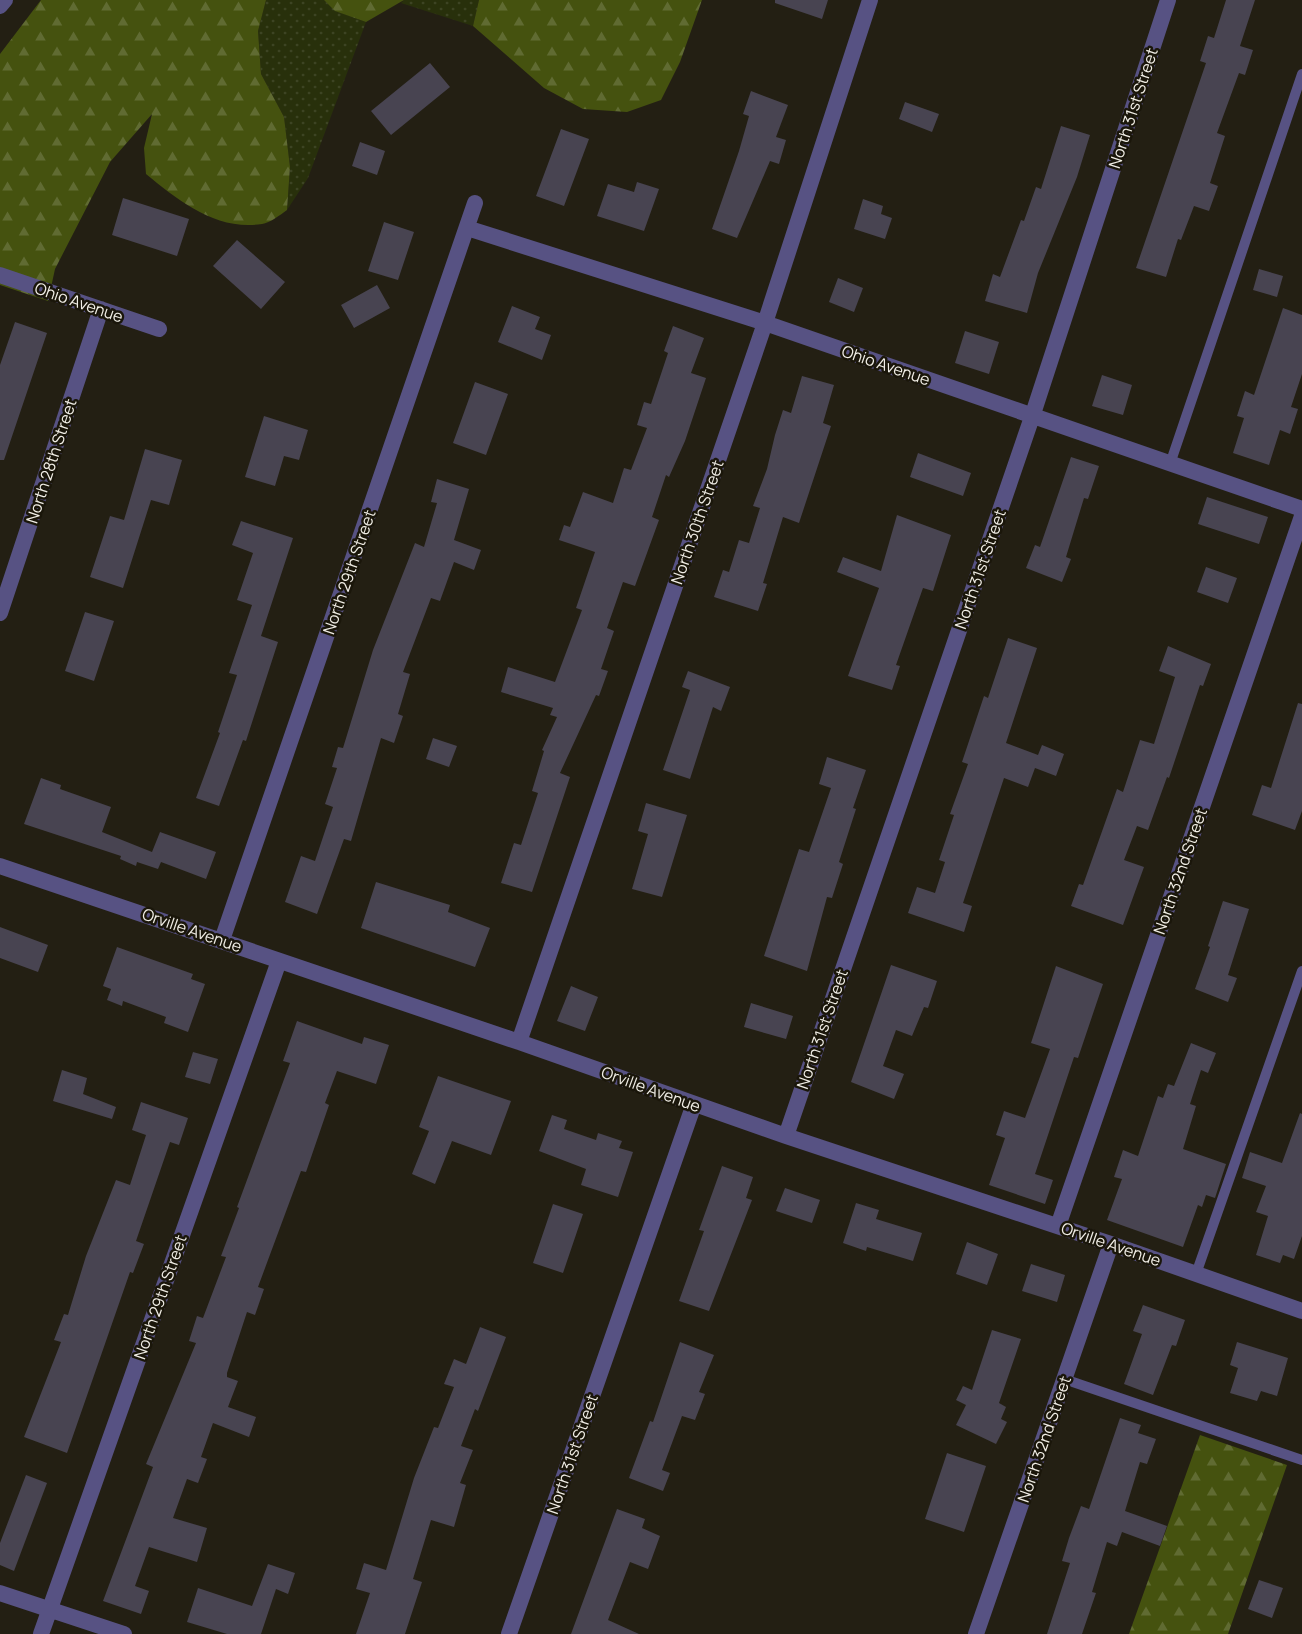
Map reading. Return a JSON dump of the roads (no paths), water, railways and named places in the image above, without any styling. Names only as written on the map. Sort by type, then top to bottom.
[{"type":"street","points":[[0,6],[5,0]]},
{"type":"street","name":"North 30th Street","points":[[519,1042],[765,323],[870,0]]},
{"type":"street","name":"North 31st Street","points":[[786,1136],[1032,417],[1168,0]]},
{"type":"street","name":"North 29th Street","points":[[222,940],[475,203]]},
{"type":"street","name":"Ohio Avenue","points":[[467,228],[765,323],[1032,417],[1302,508]]},
{"type":"street","name":"Ohio Avenue","points":[[0,274],[159,329]]},
{"type":"street","name":"North 28th Street","points":[[0,613],[101,309]]},
{"type":"street","name":"North 32nd Street","points":[[1058,1226],[1302,516]]},
{"type":"street","name":"Orville Avenue","points":[[0,866],[1302,1311]]},
{"type":"street","name":"North 29th Street","points":[[41,1634],[279,961]]},
{"type":"street","name":"North 31st Street","points":[[508,1634],[694,1104]]},
{"type":"street","name":"North 32nd Street","points":[[976,1634],[1111,1244]]},
{"type":"street","points":[[0,1593],[124,1634]]},
{"type":"lane","points":[[1170,464],[1302,74]]},
{"type":"lane","points":[[1196,1274],[1302,971]]},
{"type":"lane","points":[[1065,1379],[1302,1460]]}]
